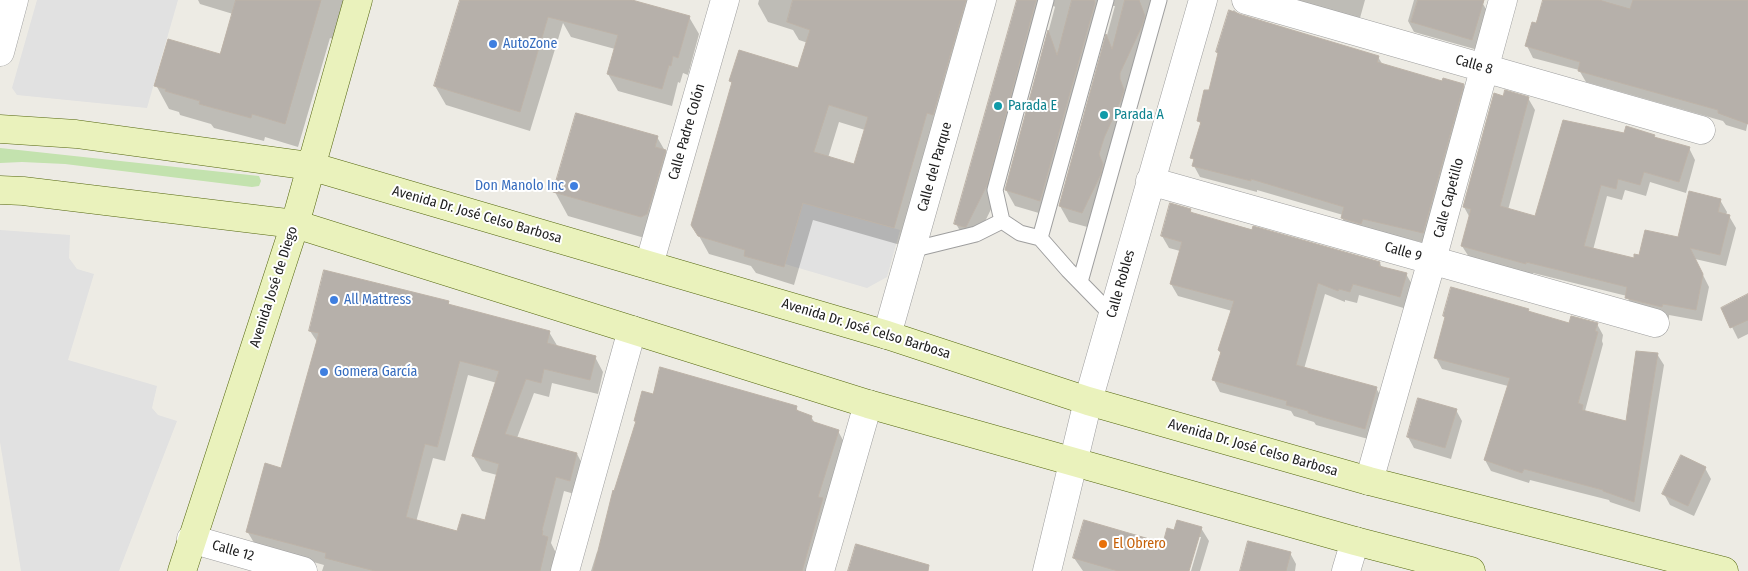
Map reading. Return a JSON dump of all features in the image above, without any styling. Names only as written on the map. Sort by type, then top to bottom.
[{"type":"main road","name":"Avenida José de Diego","points":[[182,571],[295,224],[358,0]]},
{"type":"main road","name":"Avenida Dr. José Celso Barbosa","points":[[0,129],[86,135],[310,166],[887,334],[1088,400],[1369,481],[1724,571]]},
{"type":"main road","points":[[0,190],[23,191],[295,224],[868,404],[1355,541],[1471,571]]},
{"type":"street","points":[[0,52],[14,0]]},
{"type":"street","name":"Calle Padre Colón","points":[[649,265],[725,0]]},
{"type":"street","name":"Calle del Parque","points":[[887,334],[982,0]]},
{"type":"street","name":"Calle Robles","points":[[1047,571],[1088,400],[1203,0]]},
{"type":"street","name":"Calle 8","points":[[1246,0],[1701,130]]},
{"type":"street","name":"Calle Capetillo","points":[[1369,481],[1503,0]]},
{"type":"street","name":"Calle 9","points":[[1150,181],[1655,323]]},
{"type":"street","points":[[566,571],[632,330]]},
{"type":"street","points":[[820,571],[868,404]]},
{"type":"street","name":"Calle 12","points":[[191,539],[303,571]]},
{"type":"street","points":[[1346,571],[1355,541]]},
{"type":"lane","points":[[1046,0],[995,190],[1002,221],[1020,233],[1040,238],[1112,315]]},
{"type":"lane","points":[[1040,238],[1106,0]]},
{"type":"lane","points":[[1080,282],[1159,0]]},
{"type":"lane","points":[[911,250],[976,234],[1002,221]]},
{"type":"green space","points":[[0,148],[259,176],[261,181],[259,186],[252,187],[65,164],[0,163]]},
{"type":"shaded area","points":[[37,0],[178,0],[147,108],[17,95],[12,88]]},
{"type":"shaded area","points":[[803,201],[900,230],[887,277],[867,288],[785,264]]},
{"type":"shaded area","points":[[0,230],[70,235],[69,258],[77,269],[94,274],[68,360],[157,386],[152,408],[158,415],[177,421],[119,571],[21,571],[0,442]]},
{"type":"building","points":[[236,0],[321,0],[285,124],[252,114],[251,118],[199,104],[200,101],[154,86],[168,39],[220,54]]},
{"type":"building","points":[[460,0],[632,0],[690,16],[678,58],[673,56],[662,89],[607,74],[618,35],[548,17],[520,112],[434,86]]},
{"type":"building","points":[[793,0],[966,0],[933,115],[927,113],[894,228],[803,203],[784,267],[744,256],[745,250],[698,236],[691,225],[732,82],[729,81],[739,50],[798,68],[810,30],[787,22]],"holes":[[[829,105],[868,117],[854,164],[814,152]]]},
{"type":"building","name":"Parada E","points":[[1017,0],[1036,0],[987,185],[966,227],[964,227],[954,224]]},
{"type":"building","points":[[1072,0],[1094,0],[1095,3],[1040,201],[1005,190],[1048,30],[1057,55]]},
{"type":"building","name":"Parada A","points":[[1125,0],[1139,0],[1145,16],[1120,73],[1124,90],[1099,154],[1103,164],[1101,174],[1082,213],[1059,206],[1106,34],[1112,49]]},
{"type":"building","points":[[1418,0],[1484,0],[1472,40],[1411,22]]},
{"type":"building","points":[[1543,0],[1599,0],[1630,9],[1633,0],[1748,0],[1748,124],[1718,113],[1718,110],[1578,71],[1580,62],[1525,46],[1532,22],[1536,23]]},
{"type":"building","points":[[1229,10],[1379,56],[1377,62],[1442,81],[1443,78],[1464,84],[1423,233],[1363,219],[1361,224],[1341,218],[1344,207],[1251,179],[1251,181],[1192,166],[1194,159],[1190,158],[1201,122],[1197,121],[1204,90],[1209,90],[1218,53],[1216,52]]},
{"type":"building","points":[[1505,90],[1529,97],[1500,206],[1535,216],[1563,120],[1624,133],[1626,126],[1655,135],[1654,137],[1690,147],[1679,182],[1644,172],[1640,185],[1618,179],[1616,189],[1601,185],[1584,246],[1634,258],[1634,254],[1639,255],[1645,230],[1678,237],[1689,191],[1721,199],[1718,212],[1730,215],[1720,255],[1690,248],[1703,274],[1696,310],[1663,304],[1662,307],[1625,298],[1627,287],[1526,262],[1526,264],[1461,246],[1471,209],[1463,207],[1494,93],[1503,96]]},
{"type":"building","points":[[576,113],[658,136],[655,147],[666,150],[647,214],[641,217],[553,192]]},
{"type":"building","points":[[1170,203],[1191,209],[1190,212],[1252,230],[1253,226],[1380,262],[1379,266],[1407,273],[1400,297],[1353,284],[1350,292],[1339,289],[1338,291],[1318,283],[1296,365],[1377,387],[1365,429],[1308,413],[1308,411],[1286,405],[1287,401],[1212,380],[1221,352],[1218,350],[1234,301],[1170,284],[1182,242],[1161,236]]},
{"type":"building","points":[[324,270],[449,301],[448,304],[550,331],[547,343],[596,356],[590,380],[544,369],[541,383],[526,379],[505,434],[577,453],[570,481],[556,477],[542,530],[542,535],[548,537],[540,571],[375,571],[325,558],[326,553],[246,532],[265,463],[281,468],[319,333],[309,331]],"holes":[[[460,361],[499,371],[472,456],[499,464],[485,520],[462,514],[457,531],[406,517],[425,444],[437,447]]]},
{"type":"building","points":[[1451,287],[1529,309],[1528,311],[1569,323],[1571,316],[1598,323],[1595,331],[1598,332],[1578,403],[1583,405],[1582,410],[1626,421],[1636,351],[1658,353],[1634,502],[1603,490],[1524,469],[1522,473],[1484,460],[1510,378],[1434,358]]},
{"type":"building","points":[[1748,294],[1748,320],[1730,328],[1721,308]]},
{"type":"building","points":[[660,367],[797,406],[796,410],[812,416],[811,421],[839,430],[818,497],[823,498],[802,571],[593,571],[613,490],[636,421],[634,421],[642,391],[653,394]]},
{"type":"building","points":[[1418,398],[1457,409],[1445,448],[1407,437]]},
{"type":"building","points":[[1681,455],[1706,467],[1688,506],[1662,494]]},
{"type":"building","points":[[1084,520],[1163,543],[1167,528],[1174,530],[1177,520],[1202,527],[1189,571],[1118,571],[1073,558]]},
{"type":"building","points":[[1248,541],[1291,552],[1286,571],[1240,571]]},
{"type":"building","points":[[856,544],[929,565],[928,571],[848,571]]},
{"type":"place","name":"AutoZone","points":[[493,44]]},
{"type":"place","name":"Parada E","points":[[998,106]]},
{"type":"place","name":"Parada A","points":[[1104,115]]},
{"type":"place","name":"Don Manolo Inc","points":[[574,186]]},
{"type":"place","name":"All Mattress","points":[[334,300]]},
{"type":"place","name":"Gomera García","points":[[324,372]]},
{"type":"place","name":"El Obrero","points":[[1103,544]]}]
